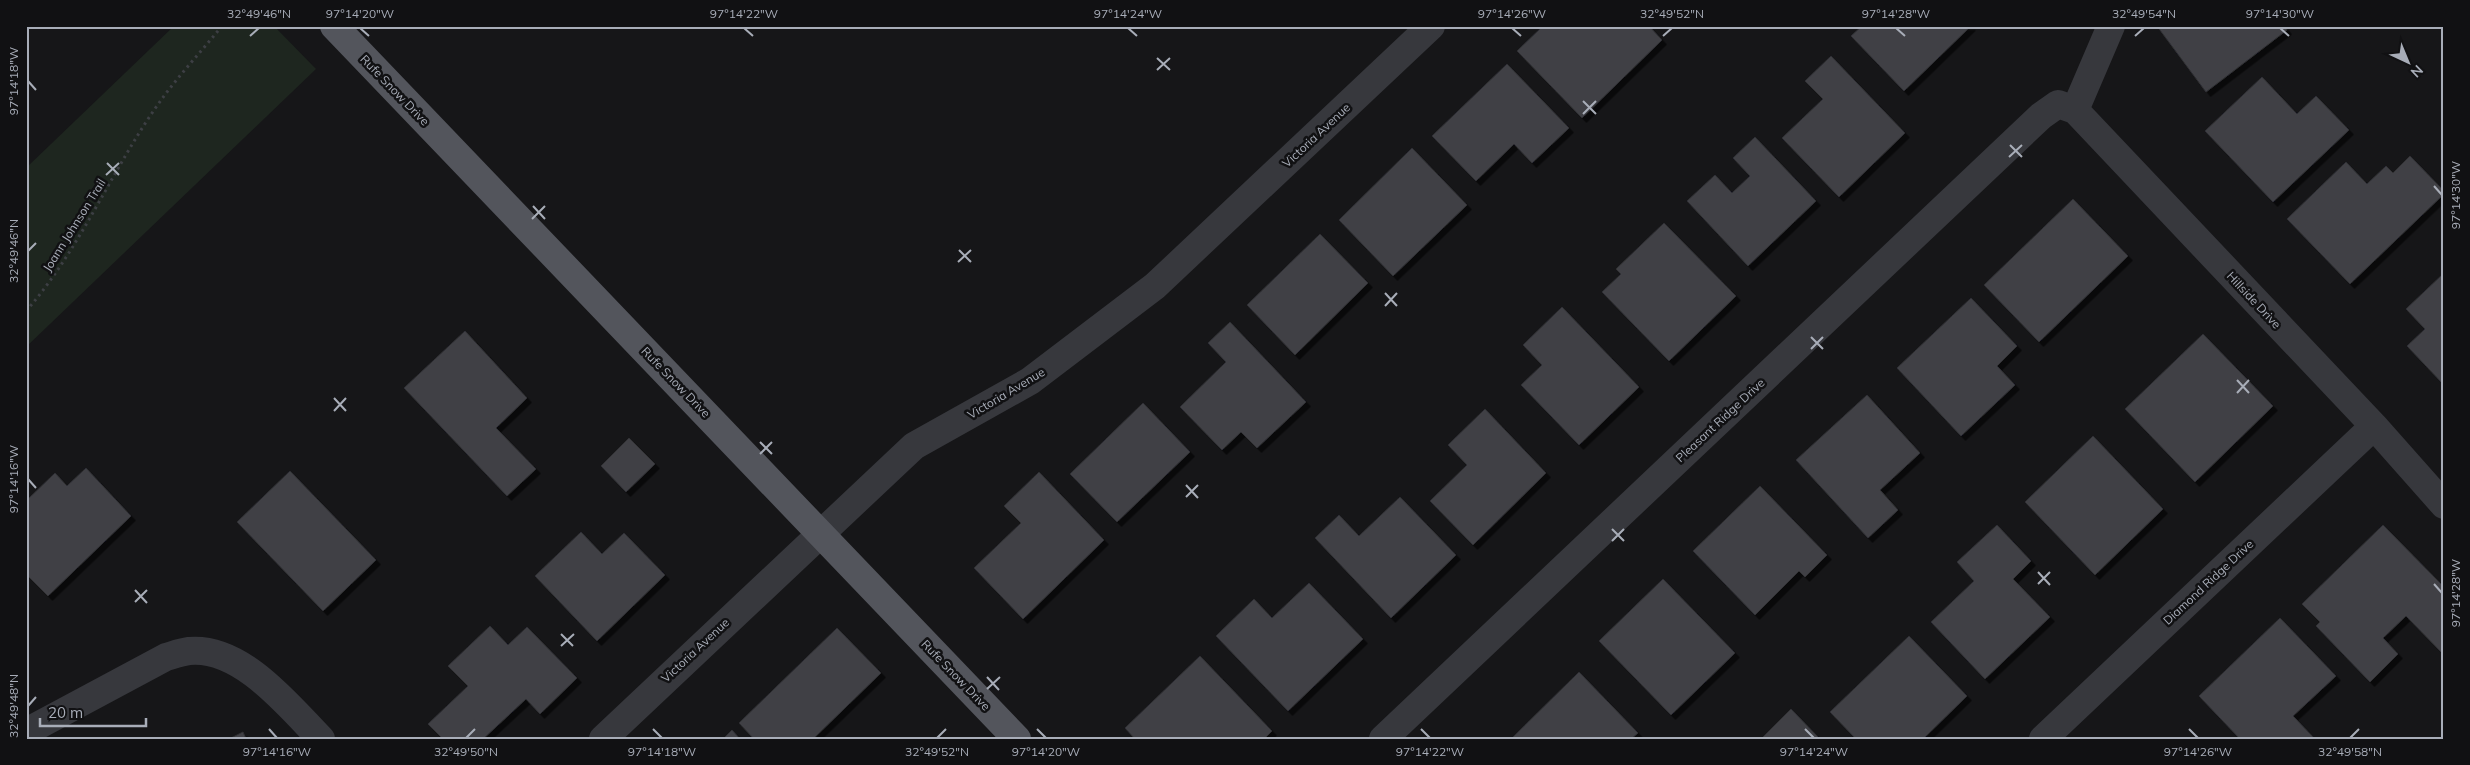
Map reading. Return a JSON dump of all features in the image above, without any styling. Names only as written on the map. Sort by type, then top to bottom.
[{"type":"main road","name":"Rufe Snow Drive","points":[[334,26],[1017,739]]},
{"type":"street","name":"Victoria Avenue","points":[[603,739],[914,446],[1030,381],[1155,286],[1432,26]]},
{"type":"street","points":[[2067,107],[2111,26]]},
{"type":"street","name":"Hillside Drive","points":[[2067,107],[2374,426],[2444,505]]},
{"type":"street","name":"Pleasant Ridge Drive","points":[[1383,739],[2042,116],[2067,107]]},
{"type":"street","name":"Diamond Ridge Drive","points":[[2043,739],[2374,426]]},
{"type":"street","points":[[26,732],[166,657],[189,651],[211,653],[238,664],[267,684],[321,739]]},
{"type":"path","name":"Joann Johnson Trail","points":[[26,311],[40,296],[97,207],[159,104],[222,26]]},
{"type":"shaded area","points":[[174,26],[274,26],[316,69],[26,347],[26,168]]},
{"type":"building","points":[[1543,26],[1649,26],[1662,40],[1582,118],[1517,51]]},
{"type":"building","points":[[1862,26],[1971,26],[1904,91],[1851,36]]},
{"type":"building","points":[[2157,26],[2284,26],[2287,30],[2206,92]]},
{"type":"building","points":[[1831,56],[1905,133],[1839,197],[1782,138],[1823,99],[1805,81]]},
{"type":"building","points":[[1507,64],[1569,128],[1532,163],[1514,144],[1476,181],[1432,136]]},
{"type":"building","points":[[2262,77],[2297,114],[2316,96],[2349,130],[2273,202],[2205,131]]},
{"type":"building","points":[[1755,137],[1816,201],[1748,266],[1687,201],[1715,175],[1732,193],[1750,176],[1733,158]]},
{"type":"building","points":[[1412,148],[1467,205],[1393,276],[1339,220]]},
{"type":"building","points":[[2410,156],[2444,191],[2444,194],[2350,284],[2287,219],[2346,162],[2367,184],[2386,166],[2393,173]]},
{"type":"building","points":[[2073,199],[2128,256],[2039,342],[1984,285]]},
{"type":"building","points":[[1664,223],[1736,296],[1669,361],[1602,292],[1621,274],[1616,269]]},
{"type":"building","points":[[1320,234],[1368,283],[1295,355],[1247,305]]},
{"type":"building","points":[[2444,273],[2444,385],[2407,346],[2425,329],[2406,309]]},
{"type":"building","points":[[1971,298],[2017,346],[1997,366],[2015,385],[1961,436],[1897,368]]},
{"type":"building","points":[[1562,307],[1639,387],[1579,445],[1521,385],[1542,365],[1523,345]]},
{"type":"building","points":[[1230,322],[1306,402],[1257,448],[1241,432],[1222,450],[1180,407],[1226,362],[1208,343]]},
{"type":"building","points":[[465,331],[527,398],[496,428],[536,469],[507,496],[404,388]]},
{"type":"building","points":[[2203,334],[2273,406],[2195,482],[2125,409]]},
{"type":"building","points":[[1867,395],[1920,453],[1880,490],[1898,510],[1868,538],[1796,460]]},
{"type":"building","points":[[1143,403],[1190,452],[1117,522],[1070,474]]},
{"type":"building","points":[[1485,409],[1546,473],[1473,545],[1430,501],[1467,465],[1448,445]]},
{"type":"building","points":[[2093,436],[2163,509],[2095,575],[2025,502]]},
{"type":"building","points":[[629,438],[655,464],[626,492],[601,466]]},
{"type":"building","points":[[86,468],[131,516],[48,596],[26,574],[26,501],[55,473],[67,486]]},
{"type":"building","points":[[290,471],[376,560],[323,611],[237,522]]},
{"type":"building","points":[[1039,472],[1104,540],[1023,619],[974,568],[1021,523],[1004,506]]},
{"type":"building","points":[[1760,486],[1827,555],[1805,577],[1799,571],[1755,615],[1693,551]]},
{"type":"building","points":[[1400,497],[1456,555],[1391,618],[1315,538],[1339,515],[1359,536]]},
{"type":"building","points":[[1997,525],[2031,561],[2013,579],[2050,617],[1985,679],[1931,622],[1974,581],[1957,562]]},
{"type":"building","points":[[2383,525],[2444,587],[2444,655],[2406,616],[2383,638],[2398,654],[2370,682],[2316,626],[2320,622],[2302,604]]},
{"type":"building","points":[[581,532],[602,554],[624,533],[665,575],[597,641],[535,576]]},
{"type":"building","points":[[1663,579],[1735,653],[1671,715],[1599,641]]},
{"type":"building","points":[[1309,583],[1363,639],[1288,711],[1216,636],[1254,599],[1272,618]]},
{"type":"building","points":[[2280,618],[2336,676],[2293,716],[2315,739],[2240,739],[2199,696]]},
{"type":"building","points":[[490,626],[508,645],[527,627],[577,678],[540,714],[526,699],[483,739],[443,739],[428,724],[468,686],[448,666]]},
{"type":"building","points":[[837,628],[881,673],[813,739],[754,739],[739,723]]},
{"type":"building","points":[[1909,636],[1967,696],[1923,739],[1856,739],[1830,712]]},
{"type":"building","points":[[1200,656],[1272,731],[1264,739],[1135,739],[1125,728]]},
{"type":"building","points":[[1579,672],[1638,733],[1631,739],[1511,739]]},
{"type":"building","points":[[1791,709],[1820,739],[1761,739]]},
{"type":"building","points":[[732,730],[740,739],[723,739]]},
{"type":"building","points":[[243,732],[246,739],[229,739]]}]
